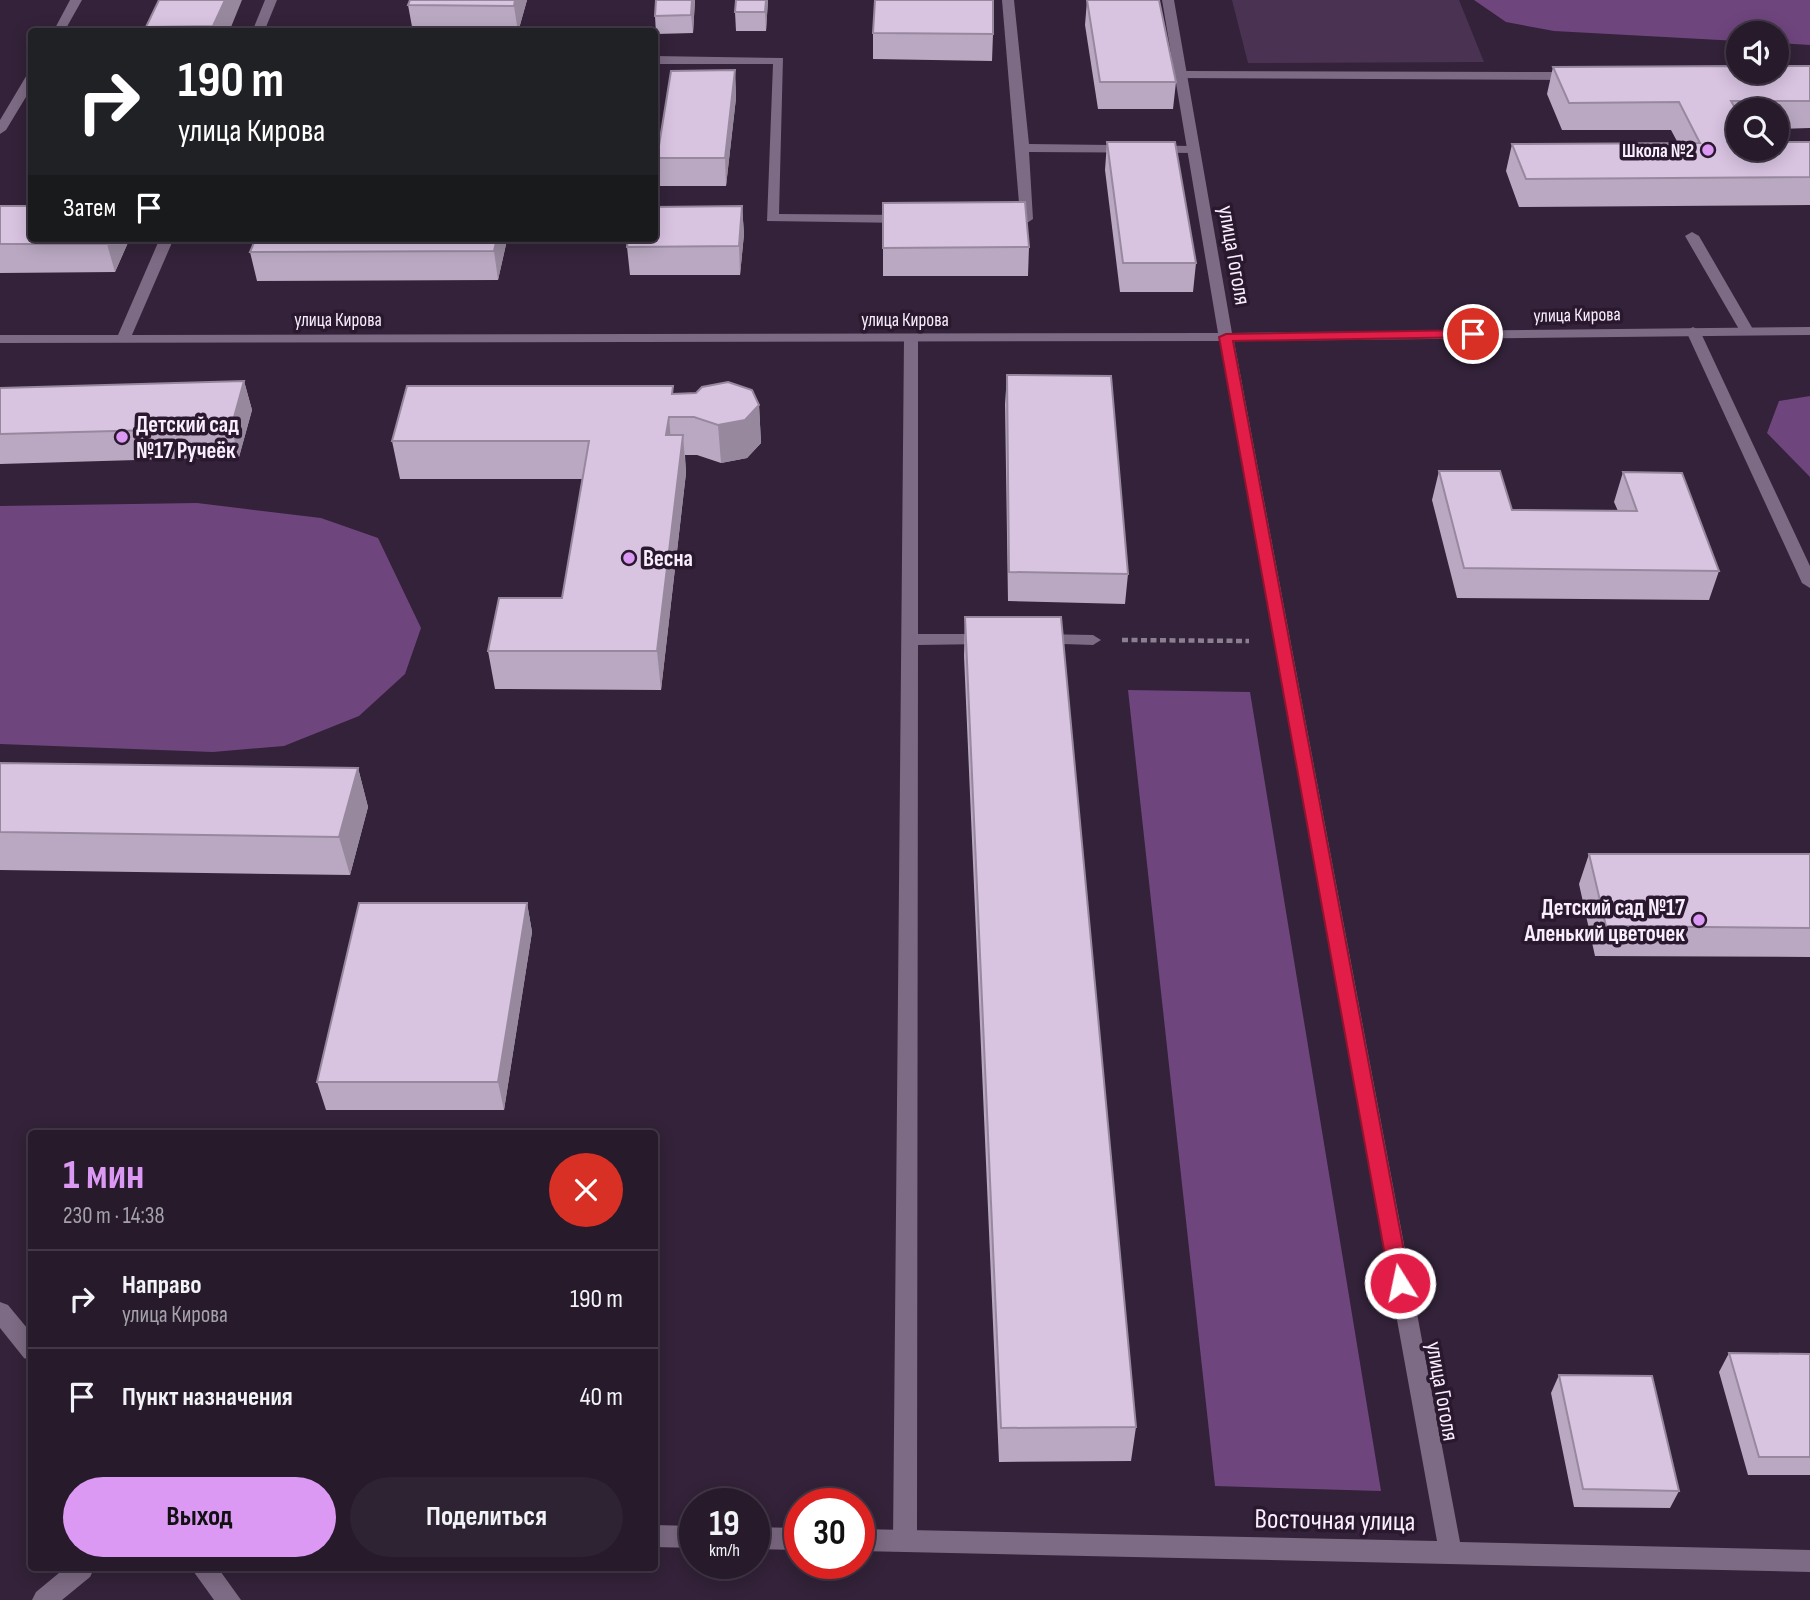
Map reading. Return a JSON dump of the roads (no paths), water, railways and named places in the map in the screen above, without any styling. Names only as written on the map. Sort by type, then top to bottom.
[{"type":"street","points":[[60,28],[76,0]]},
{"type":"street","points":[[260,28],[271,0]]},
{"type":"street","points":[[987,219],[1027,219],[1023,148],[1008,0]]},
{"type":"street","name":"улица Гоголя","points":[[1168,0],[1226,337],[1450,1551]]},
{"type":"street","points":[[658,60],[779,60],[772,218],[920,219]]},
{"type":"street","points":[[1181,75],[1586,76]]},
{"type":"street","points":[[0,130],[28,83]]},
{"type":"street","points":[[1023,148],[1194,150]]},
{"type":"street","points":[[1692,236],[1747,331]]},
{"type":"street","points":[[124,339],[165,242]]},
{"type":"street","points":[[1693,331],[1810,583]]},
{"type":"street","name":"улица Кирова","points":[[0,339],[1226,337],[1810,331]]},
{"type":"street","points":[[905,1541],[911,338]]},
{"type":"street","points":[[909,640],[1000,639]]},
{"type":"street","points":[[1027,639],[1093,640]]},
{"type":"street","points":[[0,1311],[28,1346]]},
{"type":"street","points":[[658,1536],[679,1537]]},
{"type":"street","name":"Восточная улица","points":[[875,1540],[1810,1561]]},
{"type":"street","points":[[44,1600],[80,1571]]},
{"type":"street","points":[[205,1571],[229,1600]]},
{"type":"place","name":"Школа №2","points":[[1708,150]]},
{"type":"place","name":"Детский сад №17 Ручеёк","points":[[122,437]]},
{"type":"place","name":"Весна","points":[[629,558]]},
{"type":"place","name":"Детский сад №17 Аленький цветочек","points":[[1699,920]]}]
